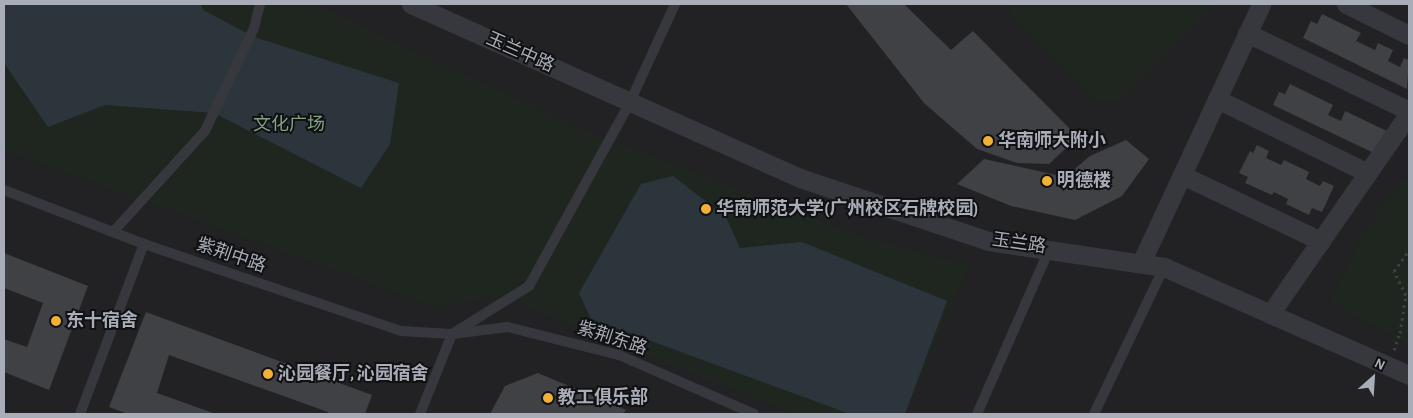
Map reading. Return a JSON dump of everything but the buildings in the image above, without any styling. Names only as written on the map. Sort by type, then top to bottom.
[{"type":"street","name":"玉兰中路","points":[[411,4],[630,102]]},
{"type":"street","points":[[1141,263],[1260,4]]},
{"type":"street","points":[[1346,4],[1409,35]]},
{"type":"street","points":[[1247,33],[1409,112],[1270,314]]},
{"type":"street","points":[[1217,99],[1368,173]]},
{"type":"street","name":"玉兰路","points":[[630,102],[800,178],[988,241],[1050,248],[1164,267],[1409,375]]},
{"type":"street","points":[[1182,175],[1321,241]]},
{"type":"lane","points":[[113,232],[205,131],[254,28],[260,4]]},
{"type":"lane","points":[[420,414],[452,334],[529,286],[630,102],[675,4]]},
{"type":"lane","name":"紫荆中路","points":[[4,190],[144,244],[401,331],[452,334]]},
{"type":"lane","points":[[80,414],[144,244]]},
{"type":"lane","points":[[977,414],[1050,248]]},
{"type":"lane","points":[[1094,414],[1164,267]]},
{"type":"lane","name":"紫荆东路","points":[[452,334],[508,327],[620,355],[754,414]]},
{"type":"path","points":[[1392,352],[1400,333],[1408,294],[1394,271],[1409,250]]},
{"type":"shaded area","name":"华南师范大学(广州校区石牌校园)","points":[[4,4],[1409,4],[1409,414],[4,414]]},
{"type":"shaded area","points":[[4,4],[201,4],[203,10],[254,37],[399,83],[390,144],[361,188],[214,113],[105,105],[48,127],[4,63]]},
{"type":"shaded area","points":[[673,176],[726,217],[740,248],[802,242],[947,301],[905,414],[850,414],[591,319],[579,293],[641,184]]},
{"type":"green space","name":"文化广场","points":[[4,4],[316,4],[570,124],[853,234],[968,266],[905,414],[795,414],[496,295],[438,308],[4,150]]},
{"type":"green space","points":[[1015,4],[1215,4],[1123,101],[1096,101],[1030,38],[1008,11]]},
{"type":"green space","points":[[1402,180],[1409,180],[1409,344],[1329,302],[1361,237]]},
{"type":"place","name":"华南师大附小","points":[[988,141]]},
{"type":"place","name":"明德楼","points":[[1047,181]]},
{"type":"place","name":"华南师范大学(广州校区石牌校园)","points":[[706,209]]},
{"type":"place","name":"东十宿舍","points":[[56,321]]},
{"type":"place","name":"沁园餐厅, 沁园宿舍","points":[[268,374]]},
{"type":"place","name":"教工俱乐部","points":[[548,398]]}]
